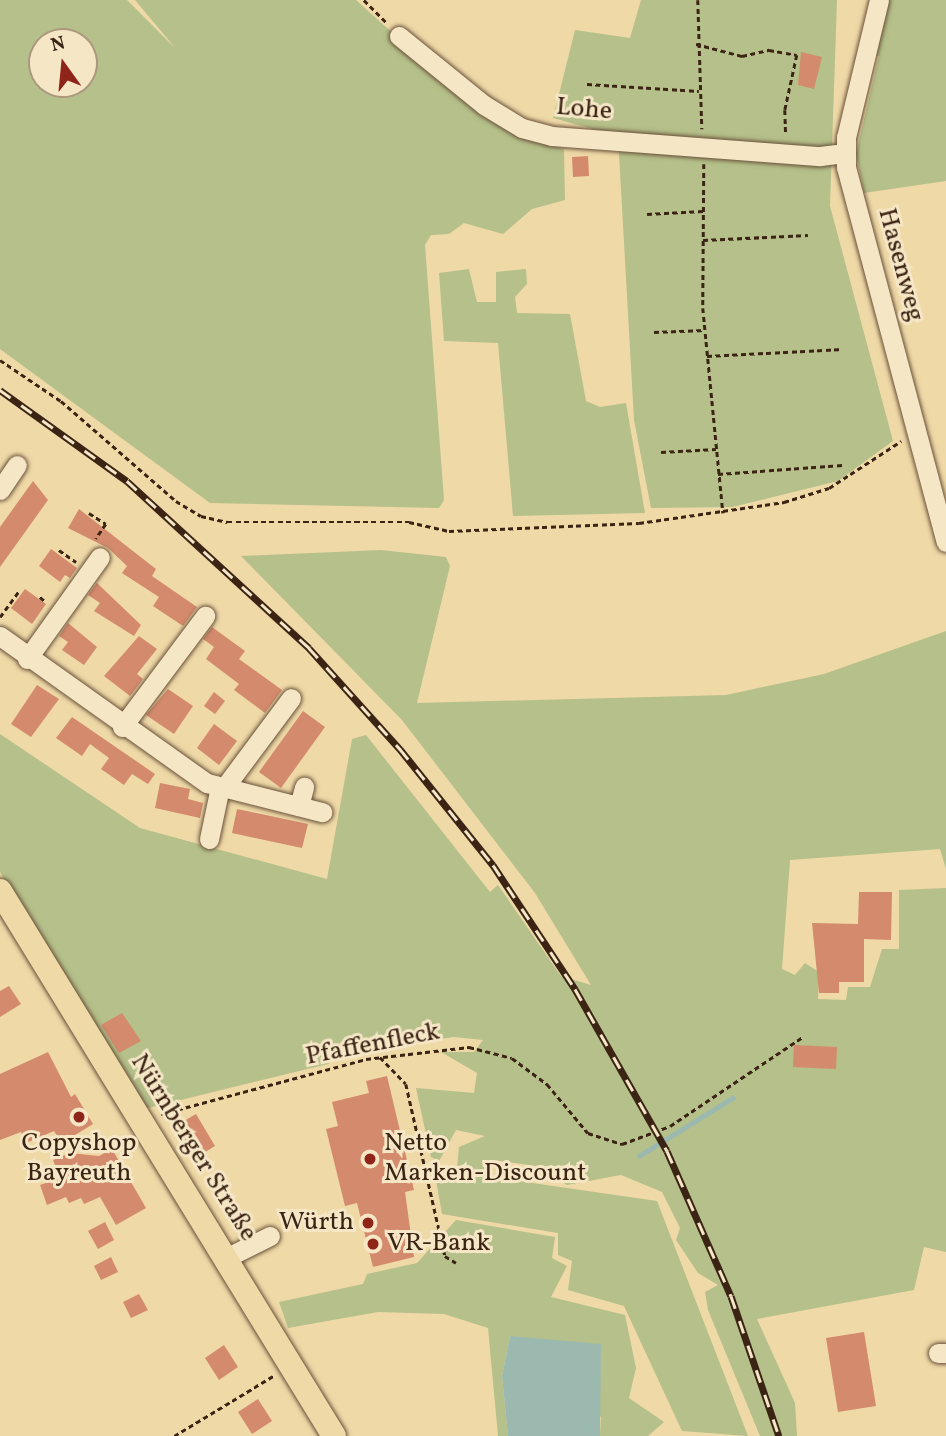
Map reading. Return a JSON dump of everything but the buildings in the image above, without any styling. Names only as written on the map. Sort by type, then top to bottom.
[{"type":"main road","name":"Nürnberger Straße","points":[[0,891],[334,1436]]},
{"type":"street","name":"Hasenweg","points":[[879,0],[845,153],[946,542]]},
{"type":"street","name":"Lohe","points":[[399,36],[462,89],[523,128],[586,140],[845,153]]},
{"type":"street","points":[[0,489],[17,465]]},
{"type":"street","points":[[27,659],[95,565]]},
{"type":"street","points":[[122,727],[205,616]]},
{"type":"street","points":[[0,636],[27,659],[122,727],[222,787],[322,812]]},
{"type":"street","points":[[209,839],[222,787],[291,698]]},
{"type":"street","points":[[299,806],[304,787]]},
{"type":"street","points":[[226,1258],[270,1236]]},
{"type":"path","points":[[363,0],[399,36]]},
{"type":"path","points":[[698,0],[696,44],[703,147],[705,330],[723,513]]},
{"type":"path","points":[[696,44],[742,56],[769,50],[797,55],[785,110],[786,151]]},
{"type":"path","points":[[587,84],[699,90]]},
{"type":"path","points":[[647,214],[703,211]]},
{"type":"path","points":[[703,240],[808,234]]},
{"type":"path","points":[[654,332],[705,330]]},
{"type":"path","points":[[707,356],[843,349]]},
{"type":"path","points":[[0,360],[61,401],[176,501],[201,516],[227,522],[409,522],[462,531],[639,523],[723,513],[829,488],[918,429]]},
{"type":"path","points":[[661,452],[716,449]]},
{"type":"path","points":[[718,474],[843,465]]},
{"type":"path","points":[[59,550],[95,565],[94,543],[106,524],[89,513]]},
{"type":"path","points":[[0,617],[18,592]]},
{"type":"path","name":"Pfaffenfleck","points":[[140,1120],[379,1056],[439,1047],[502,1053],[547,1084],[588,1133],[622,1144],[670,1126],[783,1045],[804,1036]]},
{"type":"path","points":[[379,1056],[406,1084],[444,1256],[456,1263]]},
{"type":"path","points":[[174,1436],[283,1369]]},
{"type":"green space","points":[[0,0],[127,0],[176,49],[135,0],[356,0],[446,81],[514,132],[564,149],[565,200],[532,209],[503,234],[464,223],[449,234],[431,235],[425,245],[444,500],[439,508],[210,503],[0,349]]},
{"type":"green space","points":[[641,0],[837,0],[830,206],[893,441],[838,481],[732,507],[651,508],[634,420],[618,136],[553,118],[575,30],[630,38]]},
{"type":"green space","points":[[879,0],[946,0],[946,181],[864,193],[856,154],[879,56],[864,53]]},
{"type":"green space","points":[[469,269],[477,302],[496,302],[496,272],[526,269],[527,284],[515,297],[517,313],[570,314],[586,401],[600,407],[626,403],[645,513],[513,516],[498,343],[444,341],[439,273]]},
{"type":"green space","points":[[381,550],[446,557],[450,566],[417,703],[726,695],[824,674],[946,631],[946,869],[940,849],[790,860],[782,969],[795,975],[805,963],[819,972],[818,999],[846,1000],[848,987],[870,987],[882,949],[899,949],[899,890],[946,888],[946,1252],[924,1247],[914,1290],[757,1319],[795,1403],[797,1436],[760,1436],[708,1310],[705,1292],[718,1285],[698,1273],[676,1240],[680,1228],[662,1192],[621,1175],[567,1185],[536,1166],[493,1160],[482,1172],[457,1168],[459,1147],[485,1136],[456,1130],[439,1161],[431,1157],[416,1088],[474,1093],[477,1073],[441,1052],[474,1052],[483,1040],[454,1037],[346,1053],[328,1064],[144,1109],[0,872],[0,734],[140,828],[327,879],[352,739],[366,735],[490,892],[498,885],[561,976],[591,985],[535,893],[402,720],[241,556]]},
{"type":"green space","points":[[434,1169],[657,1201],[748,1436],[682,1431],[624,1306],[568,1290],[572,1261],[558,1255],[558,1233],[442,1214]]},
{"type":"green space","points":[[456,1220],[555,1237],[552,1258],[567,1266],[551,1297],[625,1315],[636,1368],[629,1398],[664,1422],[648,1436],[600,1436],[601,1417],[510,1336],[502,1376],[508,1436],[498,1436],[488,1328],[444,1314],[378,1312],[288,1328],[279,1302],[363,1284],[367,1274],[417,1263]]},
{"type":"water","points":[[510,1336],[601,1344],[600,1436],[508,1436],[502,1376]]},
{"type":"waterway","points":[[639,1156],[732,1098]]},
{"type":"railway","points":[[0,390],[127,481],[309,648],[400,749],[493,865],[575,989],[667,1151],[731,1296],[779,1436]]},
{"type":"place","name":"Copyshop Bayreuth","points":[[79,1117]]},
{"type":"place","name":"Netto Marken-Discount","points":[[370,1159]]},
{"type":"place","name":"Würth","points":[[368,1223]]},
{"type":"place","name":"VR-Bank","points":[[373,1244]]}]
